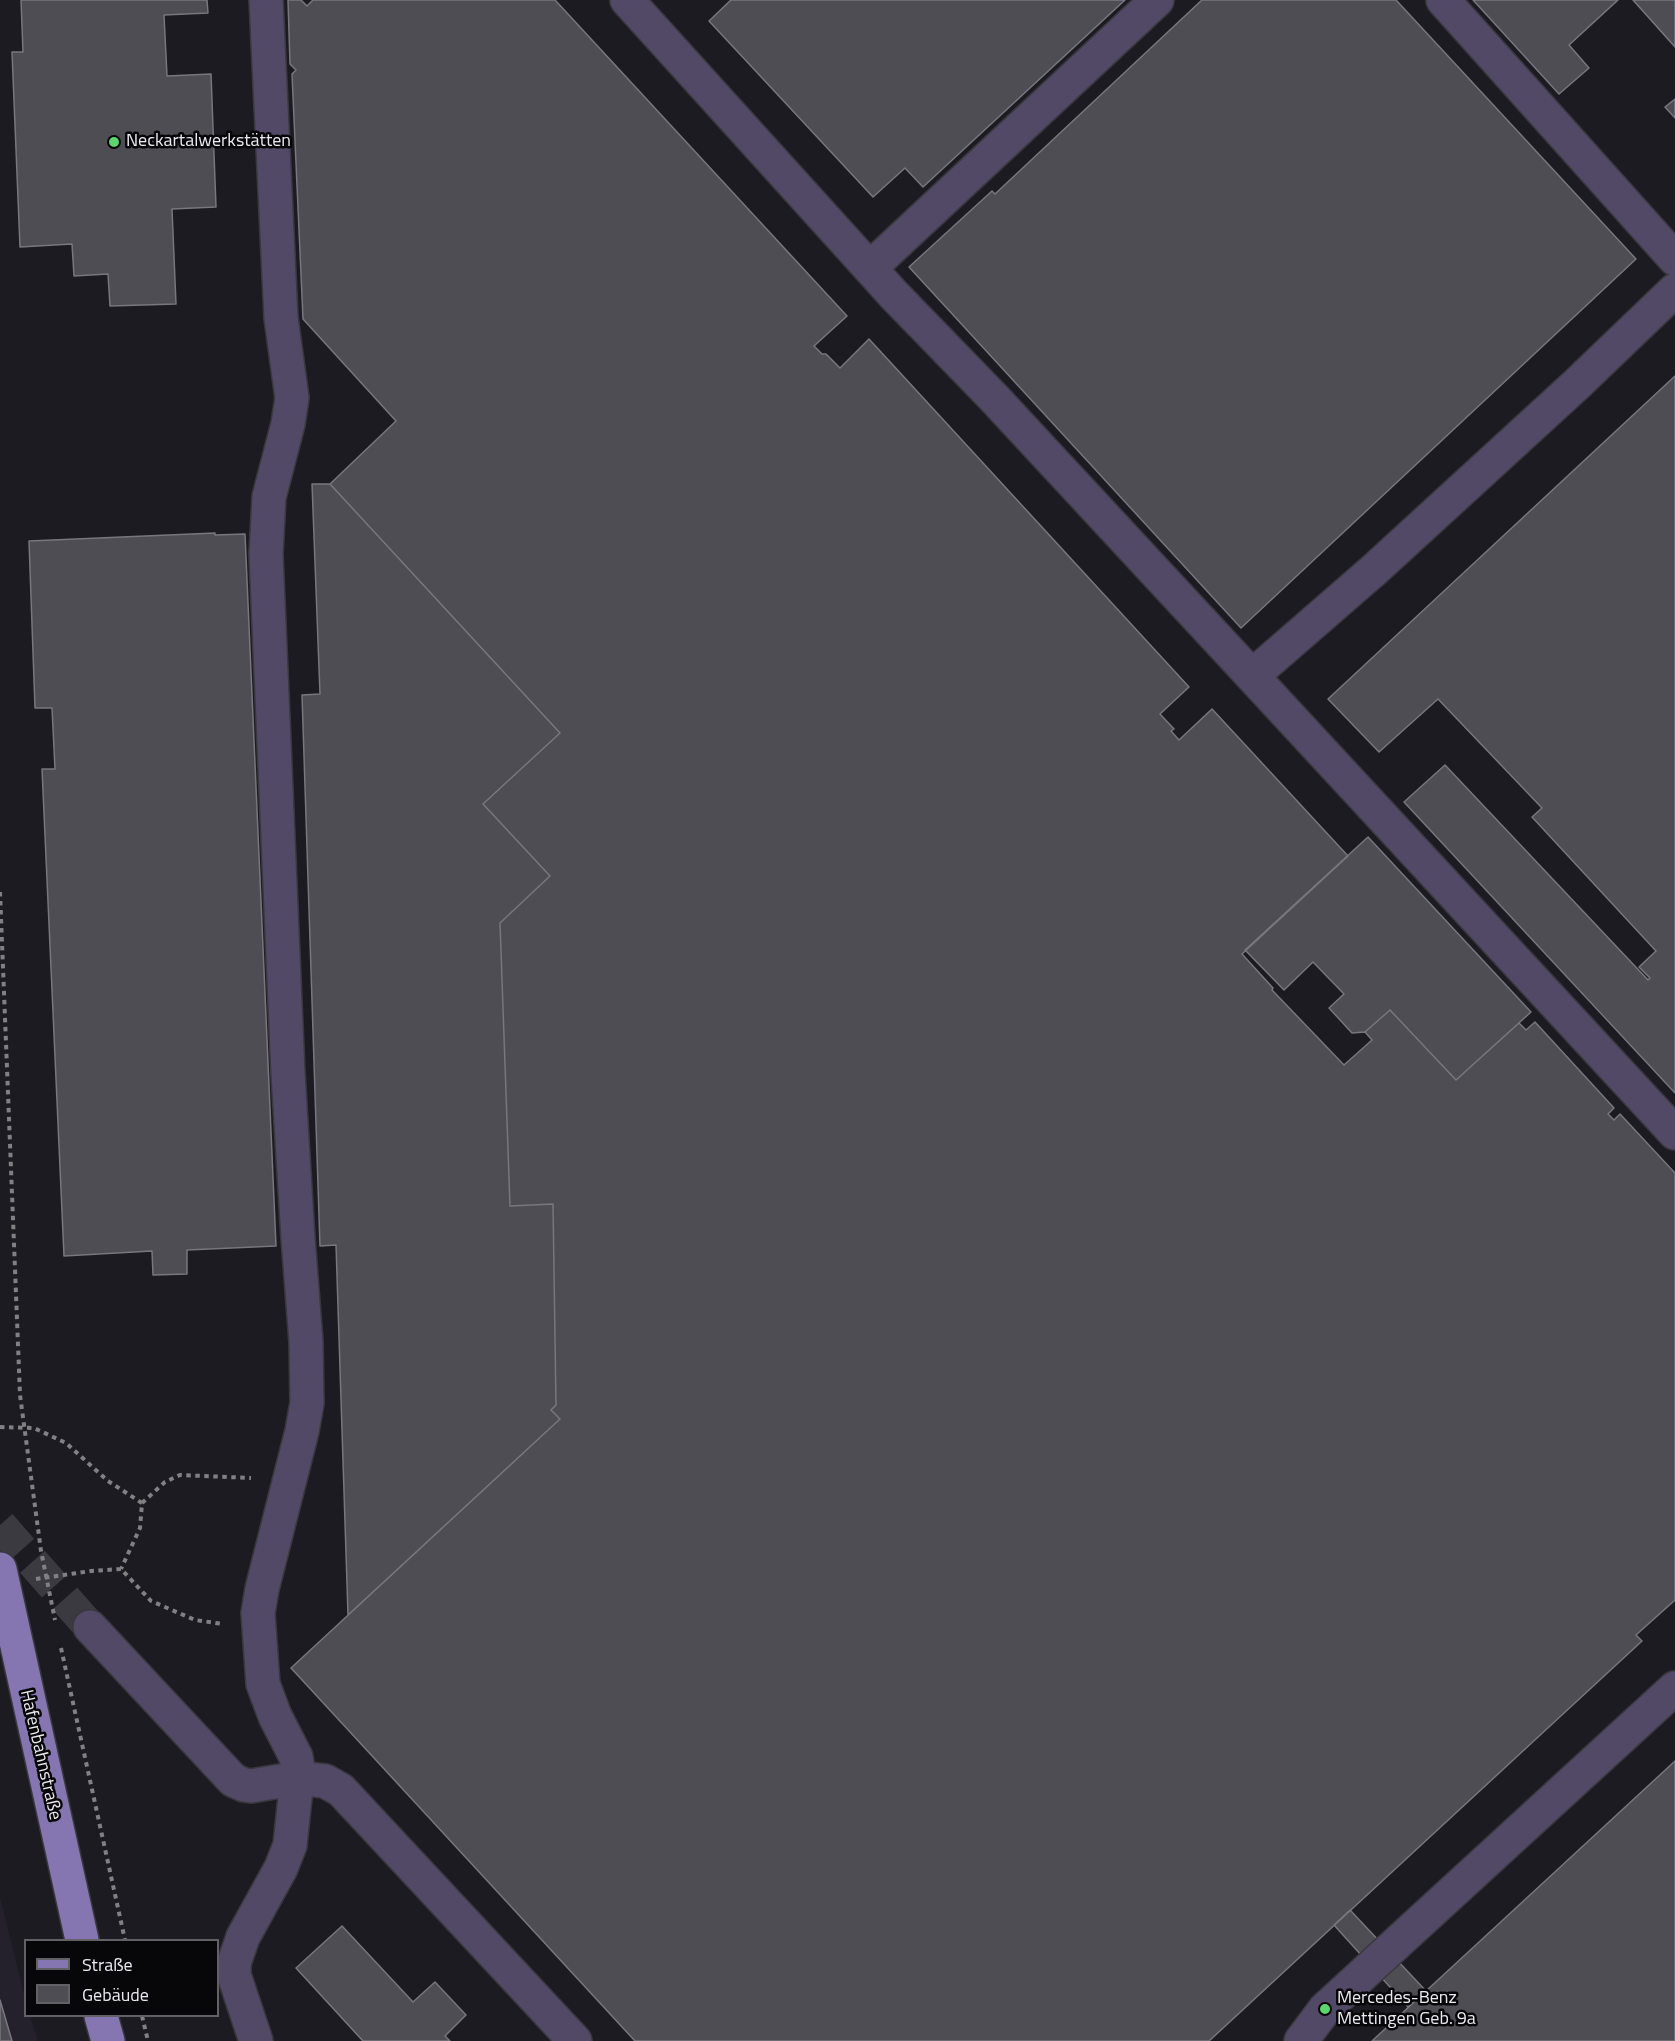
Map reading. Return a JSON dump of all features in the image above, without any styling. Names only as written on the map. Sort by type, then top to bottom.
[{"type":"main road","name":"Hafenbahnstraße","points":[[0,1569],[82,1939]]},
{"type":"main road","points":[[101,2017],[108,2041]]},
{"type":"lane","points":[[256,2041],[234,1975],[234,1963],[243,1937],[281,1868],[290,1845],[298,1778],[296,1757],[275,1716],[263,1684],[258,1628],[262,1589],[307,1403],[306,1342],[288,1073],[266,554],[269,497],[288,424],[292,398],[282,318],[266,0]]},
{"type":"lane","points":[[870,268],[1157,0]]},
{"type":"lane","points":[[1443,0],[1675,259]]},
{"type":"lane","points":[[640,4],[870,268],[1675,1133]]},
{"type":"lane","points":[[1252,676],[1374,570],[1577,384],[1675,290]]},
{"type":"lane","points":[[90,1627],[233,1780],[250,1786],[298,1778],[325,1781],[341,1790],[575,2041]]},
{"type":"lane","points":[[1301,2041],[1325,2009],[1675,1688]]},
{"type":"path","points":[[0,892],[13,1257],[23,1426],[45,1577],[56,1624]]},
{"type":"path","points":[[0,1427],[23,1426],[39,1430],[66,1443],[108,1480],[142,1503]]},
{"type":"path","points":[[121,1569],[140,1528],[142,1503],[165,1482],[180,1475],[251,1478]]},
{"type":"path","points":[[121,1569],[151,1601],[205,1623],[258,1628]]},
{"type":"path","points":[[45,1577],[121,1569]]},
{"type":"path","points":[[60,1645],[125,1939]]},
{"type":"path","points":[[142,2017],[147,2041]]},
{"type":"shaded area","points":[[0,1897],[24,1994],[24,2017],[30,2017],[38,2041],[0,2041]]},
{"type":"building","name":"Neckartalwerkstätten","points":[[21,0],[207,0],[208,13],[164,15],[167,76],[211,74],[216,207],[172,209],[176,304],[110,306],[108,274],[74,276],[72,244],[20,247],[12,52],[23,52]]},
{"type":"building","points":[[288,0],[301,0],[307,6],[313,0],[555,0],[847,316],[814,346],[840,368],[869,339],[1189,687],[1160,714],[1174,729],[1171,731],[1179,740],[1212,709],[1348,856],[1242,954],[1273,988],[1272,990],[1344,1065],[1372,1040],[1365,1032],[1390,1010],[1456,1080],[1519,1023],[1526,1030],[1535,1022],[1614,1108],[1608,1114],[1614,1120],[1620,1114],[1675,1173],[1675,1600],[1636,1635],[1642,1641],[1209,2041],[635,2041],[291,1668],[560,1419],[551,1410],[556,1405],[553,1204],[510,1206],[500,923],[550,876],[483,804],[560,733],[330,484],[396,421],[303,319],[292,74],[296,70],[290,64]]},
{"type":"building","points":[[731,0],[1125,0],[923,187],[905,168],[873,197],[709,21]]},
{"type":"building","points":[[1202,0],[1396,0],[1636,259],[1241,628],[909,267],[992,191],[995,194]]},
{"type":"building","points":[[1473,0],[1618,0],[1569,45],[1589,68],[1559,94]]},
{"type":"building","points":[[1633,0],[1675,0],[1675,47]]},
{"type":"building","points":[[1675,99],[1675,118],[1665,107]]},
{"type":"building","points":[[1675,376],[1675,1093],[1404,802],[1445,765],[1648,980],[1650,978],[1639,967],[1656,951],[1532,817],[1542,808],[1438,699],[1379,752],[1328,699]]},
{"type":"building","points":[[312,484],[330,484],[560,733],[483,804],[550,876],[500,923],[510,1206],[553,1204],[556,1405],[551,1410],[560,1419],[348,1615],[336,1245],[320,1246],[302,695],[320,694]]},
{"type":"building","points":[[215,533],[215,535],[245,534],[276,1246],[187,1250],[187,1274],[153,1275],[152,1251],[64,1256],[42,769],[55,769],[52,708],[35,708],[29,541]]},
{"type":"building","points":[[1368,837],[1531,1012],[1456,1080],[1390,1010],[1365,1032],[1352,1033],[1329,1008],[1344,994],[1313,962],[1284,990],[1245,950]]},
{"type":"building","points":[[1675,1761],[1675,2041],[1372,2041],[1426,1991]]},
{"type":"building","points":[[1350,1910],[1426,1991],[1408,2007],[1334,1925]]},
{"type":"building","points":[[342,1926],[413,2002],[435,1982],[466,2015],[445,2036],[450,2041],[363,2041],[296,1968]]},
{"type":"building","points":[[0,2000],[12,2041],[0,2041]]},
{"type":"tunnel","points":[[0,1525],[90,1627]]},
{"type":"place","name":"Neckartalwerkstätten","points":[[114,142]]},
{"type":"place","name":"Mercedes-Benz Mettingen Geb. 9a","points":[[1325,2009]]}]
